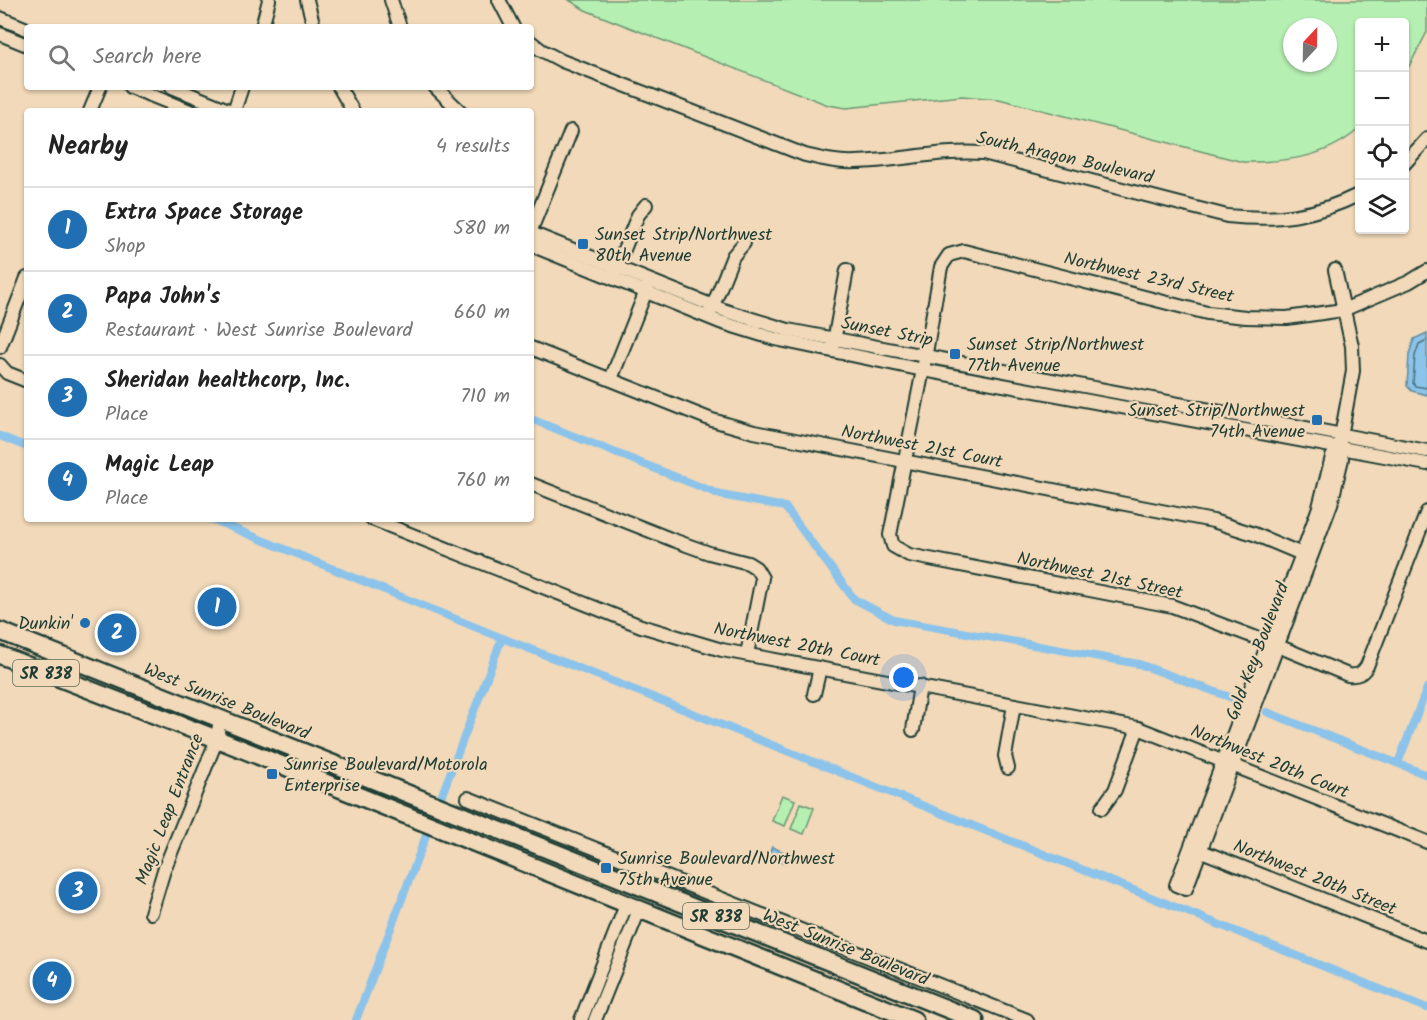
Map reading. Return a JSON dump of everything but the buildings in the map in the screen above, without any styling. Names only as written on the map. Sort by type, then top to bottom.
[{"type":"highway","name":"West Sunrise Boulevard","points":[[0,631],[975,1020]]},
{"type":"highway","name":"SR 838","points":[[0,655],[914,1020]]},
{"type":"highway","points":[[602,895],[637,885]]},
{"type":"street","points":[[263,24],[269,0]]},
{"type":"street","points":[[307,0],[313,24]]},
{"type":"street","points":[[390,0],[399,24]]},
{"type":"street","points":[[499,0],[511,24]]},
{"type":"street","points":[[0,18],[24,28]]},
{"type":"street","points":[[0,34],[24,44]]},
{"type":"street","name":"South Aragon Boulevard","points":[[534,44],[573,66],[805,155],[830,161],[856,162],[958,151],[983,153],[1227,216],[1257,219],[1294,217],[1323,209],[1355,196]]},
{"type":"street","points":[[91,108],[99,90]]},
{"type":"street","points":[[138,90],[182,108]]},
{"type":"street","points":[[180,90],[225,108]]},
{"type":"street","points":[[233,108],[241,90]]},
{"type":"street","points":[[341,90],[351,108]]},
{"type":"street","points":[[438,90],[457,108]]},
{"type":"street","points":[[191,108],[196,96]]},
{"type":"street","points":[[534,224],[571,131]]},
{"type":"street","points":[[1409,159],[1427,139]]},
{"type":"street","points":[[615,273],[638,215],[646,205]]},
{"type":"street","name":"Sunset Strip","points":[[534,232],[615,273]]},
{"type":"street","points":[[711,311],[733,256],[744,243]]},
{"type":"street","name":"Sunset Strip","points":[[534,247],[648,286],[711,311],[760,336],[924,357],[1340,441],[1427,464]]},
{"type":"street","name":"Northwest 23rd Street","points":[[924,357],[941,267],[949,255],[964,251],[1207,313],[1246,317],[1287,318],[1343,310],[1408,282],[1427,271]]},
{"type":"street","points":[[833,346],[847,270]]},
{"type":"street","name":"Gold Key Boulevard","points":[[1196,848],[1307,556],[1332,458],[1340,441],[1353,371],[1352,346],[1335,270]]},
{"type":"street","points":[[611,379],[648,286]]},
{"type":"street","points":[[0,347],[24,287]]},
{"type":"street","name":"Sunset Strip","points":[[833,346],[923,370],[1340,441],[1427,452]]},
{"type":"street","name":"Northwest 21st Court","points":[[534,349],[712,420],[754,432],[1213,521],[1254,534],[1307,556]]},
{"type":"street","points":[[904,461],[924,357]]},
{"type":"street","points":[[0,365],[7,373],[24,380]]},
{"type":"street","name":"Northwest 21st Street","points":[[904,461],[890,535],[892,546],[909,555],[1172,606],[1274,644],[1348,675],[1358,676],[1367,666],[1427,512]]},
{"type":"street","points":[[534,485],[673,540],[748,563],[756,568],[762,578],[747,654]]},
{"type":"street","name":"Northwest 20th Court","points":[[380,522],[641,626],[722,650],[1138,728],[1427,843]]},
{"type":"street","points":[[814,694],[820,668]]},
{"type":"street","points":[[913,730],[920,686]]},
{"type":"street","points":[[1008,768],[1005,756],[1014,705]]},
{"type":"street","name":"Magic Leap Entrance","points":[[151,913],[164,870],[216,740],[220,718]]},
{"type":"street","points":[[1102,807],[1115,790],[1138,728]]},
{"type":"street","points":[[468,798],[1027,1020]]},
{"type":"street","name":"Northwest 20th Street","points":[[1196,848],[1427,942]]},
{"type":"street","points":[[637,885],[650,870]]},
{"type":"street","points":[[581,1020],[632,908]]},
{"type":"street","points":[[596,1020],[632,908]]},
{"type":"green space","points":[[569,0],[1427,0],[1427,32],[1409,66],[1409,18],[1355,18],[1355,132],[1319,152],[1290,159],[1243,162],[999,99],[962,96],[846,108],[828,105],[585,10]]},
{"type":"green space","points":[[782,795],[795,800],[785,826],[772,821]]},
{"type":"green space","points":[[801,803],[814,808],[804,834],[791,829]]},
{"type":"water","points":[[1427,333],[1427,395],[1412,391],[1407,386],[1409,354],[1414,339]]},
{"type":"water","points":[[772,847],[788,854],[785,863],[768,856]]},
{"type":"waterway","points":[[534,420],[721,495],[785,507],[854,599],[894,620],[1139,664],[1235,699]]},
{"type":"waterway","points":[[0,436],[24,446]]},
{"type":"waterway","points":[[218,522],[1427,1008]]},
{"type":"waterway","points":[[441,797],[502,638]]},
{"type":"waterway","points":[[1398,763],[1427,688]]},
{"type":"waterway","points":[[1267,712],[1427,775]]},
{"type":"waterway","points":[[356,1020],[427,833]]},
{"type":"place","name":"Sunset Strip/Northwest 80th Avenue","points":[[583,244]]},
{"type":"place","name":"Sunset Strip/Northwest 77th Avenue","points":[[955,354]]},
{"type":"place","name":"Sunset Strip/Northwest 74th Avenue","points":[[1317,420]]},
{"type":"place","name":"Extra Space Storage","points":[[217,607]]},
{"type":"place","name":"Dunkin'","points":[[85,623]]},
{"type":"place","name":"Papa John's","points":[[117,633]]},
{"type":"place","name":"Sunrise Boulevard/Motorola Enterprise","points":[[272,774]]},
{"type":"place","name":"Sunrise Boulevard/Northwest 75th Avenue","points":[[606,868]]},
{"type":"place","name":"Sheridan healthcorp, Inc.","points":[[78,891]]},
{"type":"place","name":"Magic Leap","points":[[52,981]]}]
